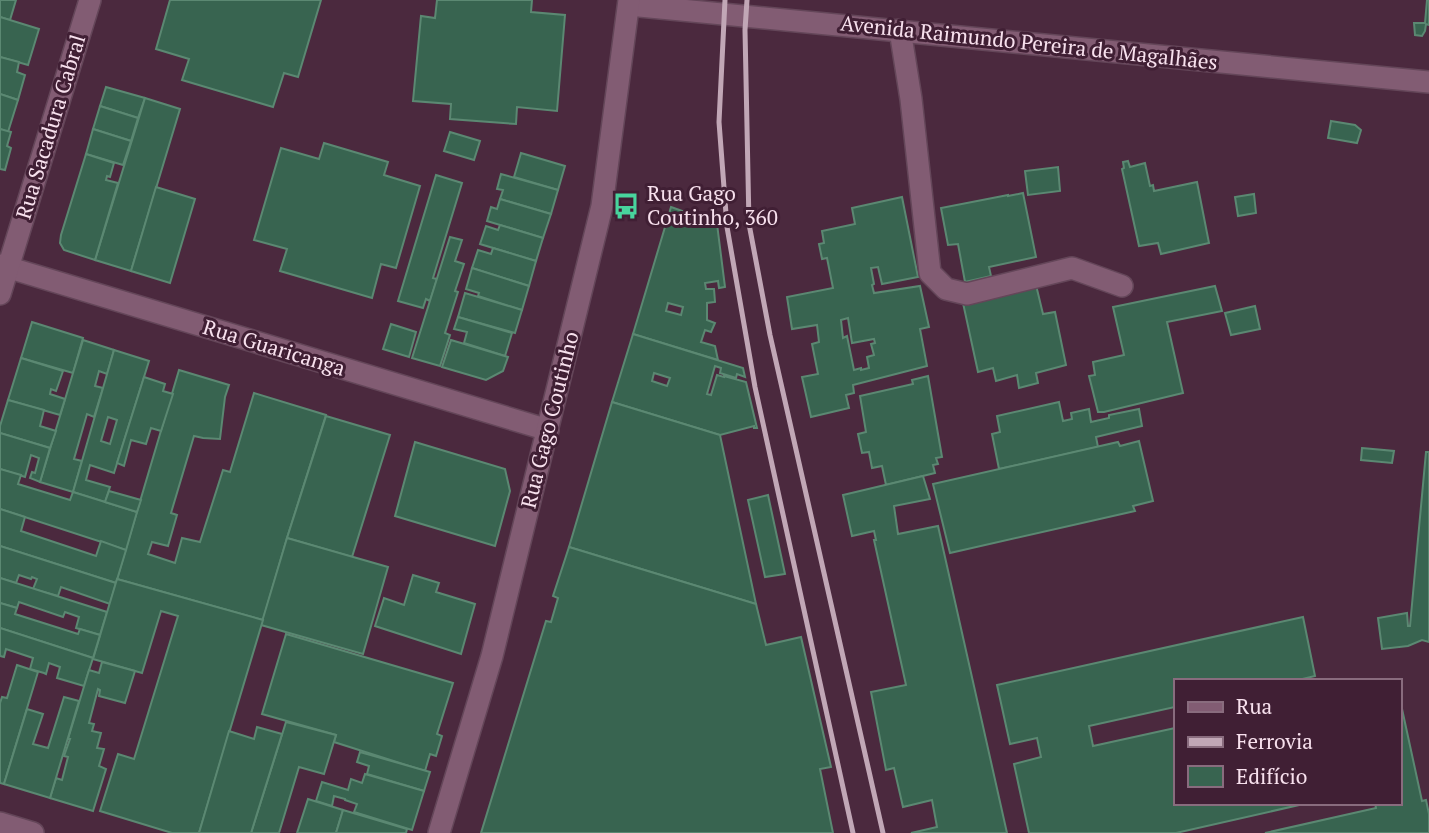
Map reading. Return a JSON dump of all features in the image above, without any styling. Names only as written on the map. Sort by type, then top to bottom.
[{"type":"street","name":"Rua Sacadura Cabral","points":[[0,294],[4,267],[90,0]]},
{"type":"street","name":"Avenida Raimundo Pereira de Magalhães","points":[[629,2],[1429,82]]},
{"type":"street","name":"Rua Gago Coutinho","points":[[439,833],[492,656],[602,206],[629,2]]},
{"type":"street","points":[[900,30],[911,99],[930,273],[946,289],[967,294],[1072,268],[1122,286]]},
{"type":"street","name":"Rua Guaricanga","points":[[4,267],[548,430]]},
{"type":"street","points":[[0,823],[33,833]]},
{"type":"building","points":[[0,0],[16,0],[10,20],[0,17]]},
{"type":"building","points":[[170,0],[321,0],[298,77],[284,73],[273,107],[182,80],[189,59],[156,49]]},
{"type":"building","points":[[437,0],[532,0],[531,12],[565,15],[557,111],[517,107],[516,124],[450,119],[451,104],[413,101],[421,16],[435,18]]},
{"type":"building","points":[[1427,0],[1429,25],[1426,24],[1422,36],[1415,35],[1414,23],[1425,23]]},
{"type":"building","points":[[0,17],[39,29],[28,65],[0,57]]},
{"type":"building","points":[[0,57],[19,62],[17,72],[25,75],[18,100],[0,94]]},
{"type":"building","points":[[106,87],[145,98],[138,118],[100,106]]},
{"type":"building","points":[[0,94],[18,100],[8,132],[0,129]]},
{"type":"building","points":[[145,98],[180,109],[131,271],[95,260]]},
{"type":"building","points":[[100,106],[138,118],[131,141],[93,129]]},
{"type":"building","points":[[1331,121],[1355,125],[1361,130],[1357,143],[1328,138]]},
{"type":"building","points":[[0,129],[11,132],[7,146],[11,148],[5,170],[0,169]]},
{"type":"building","points":[[93,129],[131,141],[123,165],[86,154]]},
{"type":"building","points":[[450,132],[480,141],[474,160],[444,151]]},
{"type":"building","points":[[324,143],[388,162],[384,175],[420,186],[396,268],[381,264],[372,298],[280,271],[287,249],[254,240],[281,148],[319,159]]},
{"type":"building","points":[[521,153],[565,166],[558,190],[514,177]]},
{"type":"building","points":[[86,154],[114,163],[110,177],[107,176],[106,180],[118,183],[95,260],[64,250],[60,243]]},
{"type":"building","points":[[1128,161],[1130,167],[1145,163],[1150,186],[1153,185],[1154,191],[1197,182],[1209,243],[1161,254],[1158,243],[1139,246],[1122,169],[1123,162]]},
{"type":"building","points":[[1058,167],[1060,191],[1028,195],[1025,171]]},
{"type":"building","points":[[501,174],[558,190],[551,214],[500,199],[503,190],[497,189]]},
{"type":"building","points":[[436,175],[462,183],[433,278],[437,279],[430,301],[426,299],[423,308],[398,301]]},
{"type":"building","points":[[156,187],[195,199],[170,283],[131,271]]},
{"type":"building","points":[[1023,193],[1036,257],[989,267],[991,276],[965,282],[958,244],[948,245],[941,208]]},
{"type":"building","points":[[1254,194],[1256,213],[1238,216],[1235,197]]},
{"type":"building","points":[[902,197],[918,277],[882,284],[878,267],[871,268],[872,285],[874,293],[920,286],[929,327],[920,329],[927,366],[853,385],[854,393],[846,395],[849,408],[811,417],[802,377],[818,374],[812,344],[819,342],[817,325],[792,329],[787,297],[833,288],[827,258],[822,259],[819,244],[824,243],[822,231],[855,224],[852,208]],"holes":[[[848,318],[852,343],[874,339],[875,343],[871,344],[874,355],[867,357],[869,368],[854,370],[847,336],[843,338],[841,320]]]},
{"type":"building","points":[[500,199],[551,214],[543,238],[487,221],[491,207],[497,209]]},
{"type":"building","points":[[671,207],[702,218],[716,216],[725,287],[719,288],[718,281],[705,283],[706,289],[714,289],[715,302],[707,303],[707,320],[715,323],[711,332],[705,330],[701,342],[715,346],[718,360],[633,334]],"holes":[[[668,303],[683,307],[681,315],[666,311]]]},
{"type":"building","points":[[500,225],[543,238],[536,261],[480,244],[486,226],[498,230]]},
{"type":"building","points":[[450,237],[462,240],[455,261],[464,264],[445,333],[450,335],[440,366],[412,358]]},
{"type":"building","points":[[493,248],[536,261],[529,286],[472,268],[478,250],[491,254]]},
{"type":"building","points":[[472,268],[529,286],[522,310],[478,296],[479,293],[466,289]]},
{"type":"building","points":[[1036,285],[1043,314],[1055,312],[1066,365],[1036,373],[1038,383],[1019,388],[1017,375],[996,381],[993,368],[978,372],[963,303]]},
{"type":"building","points":[[1215,286],[1222,311],[1167,322],[1183,393],[1098,412],[1089,376],[1095,375],[1093,362],[1124,355],[1113,307]]},
{"type":"building","points":[[465,293],[522,310],[515,333],[458,317]]},
{"type":"building","points":[[1255,306],[1260,329],[1231,335],[1225,313]]},
{"type":"building","points":[[458,317],[512,333],[505,356],[464,343],[467,332],[454,329]]},
{"type":"building","points":[[32,322],[83,338],[73,373],[21,358]]},
{"type":"building","points":[[391,324],[416,332],[409,357],[383,349]]},
{"type":"building","points":[[633,334],[743,368],[745,377],[737,374],[736,378],[720,373],[721,368],[715,366],[707,394],[711,395],[717,375],[746,382],[757,428],[754,426],[720,435],[612,402]],"holes":[[[654,373],[670,378],[667,386],[652,381]]]},
{"type":"building","points":[[83,340],[114,350],[107,374],[99,371],[95,386],[103,388],[94,417],[87,414],[74,459],[82,461],[73,492],[40,482]]},
{"type":"building","points":[[451,340],[508,357],[503,371],[486,380],[442,367]]},
{"type":"building","points":[[114,350],[149,361],[114,473],[90,465],[86,480],[110,487],[105,502],[73,492]],"holes":[[[108,417],[117,420],[110,444],[101,441]]]},
{"type":"building","points":[[21,358],[63,371],[56,391],[51,389],[50,394],[65,399],[60,415],[8,400]]},
{"type":"building","points":[[179,370],[229,385],[220,439],[194,436],[171,513],[177,515],[168,546],[152,542],[148,554],[175,563],[182,538],[200,542],[223,470],[230,472],[254,393],[326,415],[263,620],[117,579]]},
{"type":"building","points":[[928,376],[942,457],[936,458],[938,464],[933,465],[935,473],[886,485],[882,466],[872,468],[869,452],[862,453],[858,434],[866,432],[860,396],[913,384],[912,380]]},
{"type":"building","points":[[144,377],[165,384],[163,391],[173,394],[161,431],[151,428],[146,444],[131,440],[124,466],[117,463]]},
{"type":"building","points":[[8,400],[44,410],[40,426],[56,431],[50,448],[0,433]]},
{"type":"building","points":[[612,402],[720,435],[756,604],[569,547]]},
{"type":"building","points":[[1059,402],[1063,421],[1072,419],[1071,413],[1089,409],[1091,422],[1139,409],[1142,426],[1096,437],[1098,447],[999,469],[992,434],[1000,432],[997,416]]},
{"type":"building","points":[[326,416],[390,435],[352,557],[287,538]]},
{"type":"building","points":[[0,433],[50,448],[40,482],[30,478],[32,472],[35,473],[39,458],[31,455],[25,477],[0,469]]},
{"type":"building","points":[[1139,441],[1153,501],[1133,506],[1135,511],[950,553],[933,484],[1118,442],[1120,446]]},
{"type":"building","points":[[415,442],[505,469],[510,491],[495,546],[395,516]]},
{"type":"building","points":[[1362,448],[1394,451],[1392,463],[1361,460]]},
{"type":"building","points":[[1426,452],[1429,452],[1429,642],[1422,640],[1408,646],[1382,649],[1378,618],[1407,613],[1410,626]]},
{"type":"building","points":[[0,469],[21,475],[18,484],[70,500],[73,492],[137,512],[126,550],[0,509]]},
{"type":"building","points":[[923,476],[930,499],[894,506],[898,534],[938,526],[1007,833],[911,833],[937,827],[932,800],[903,807],[894,768],[886,770],[871,692],[906,685],[874,531],[852,536],[843,495]]},
{"type":"building","points":[[109,491],[141,500],[137,512],[105,502]]},
{"type":"building","points":[[768,495],[785,574],[765,577],[748,500]]},
{"type":"building","points":[[0,509],[25,517],[21,531],[96,556],[101,541],[126,550],[116,583],[0,546]]},
{"type":"building","points":[[287,538],[388,567],[363,654],[261,625]]},
{"type":"building","points":[[0,546],[116,583],[110,604],[61,587],[58,596],[33,589],[37,579],[32,577],[31,579],[19,575],[16,583],[0,578]]},
{"type":"building","points":[[569,547],[756,604],[766,645],[801,637],[831,767],[820,769],[833,833],[481,833],[546,621],[551,622],[558,598],[553,596]]},
{"type":"building","points":[[413,575],[439,583],[436,592],[475,604],[461,654],[375,626],[384,598],[404,605]]},
{"type":"building","points":[[0,578],[107,612],[100,635],[76,628],[79,617],[65,612],[63,617],[19,602],[17,608],[0,603]]},
{"type":"building","points":[[117,579],[263,620],[199,833],[172,833],[100,811],[118,754],[134,759],[178,616],[161,611],[142,673],[93,659]]},
{"type":"building","points":[[0,603],[17,608],[15,614],[78,634],[80,629],[100,635],[93,658],[0,628]]},
{"type":"building","points":[[1303,617],[1315,676],[1302,679],[1174,679],[1174,707],[1089,726],[1093,746],[1174,728],[1174,805],[1299,805],[1176,833],[1029,833],[1014,764],[1041,757],[1037,738],[1010,744],[997,685]]},
{"type":"building","points":[[0,628],[93,658],[84,686],[57,678],[60,667],[49,663],[46,674],[30,669],[33,658],[6,649],[4,657],[0,656]]},
{"type":"building","points":[[286,634],[453,683],[437,734],[442,736],[436,756],[430,754],[425,771],[334,742],[336,735],[262,714]]},
{"type":"building","points":[[102,662],[135,671],[125,703],[99,696],[98,689],[89,723],[94,724],[92,731],[101,733],[97,748],[104,749],[99,766],[106,769],[93,811],[50,798],[56,778],[62,780],[68,757],[64,756],[68,739],[89,670],[99,673]]},
{"type":"building","points":[[17,665],[38,672],[4,784],[0,783],[0,703],[2,697],[7,698]]},
{"type":"building","points":[[64,697],[79,701],[50,798],[4,784],[27,709],[43,714],[33,744],[48,748]]},
{"type":"building","points":[[1401,704],[1422,801],[1426,800],[1429,833],[1265,833],[1376,808],[1375,805],[1401,805]]},
{"type":"building","points":[[286,722],[336,735],[324,774],[299,767],[279,833],[251,833]]},
{"type":"building","points":[[257,727],[282,734],[251,833],[199,833],[229,731],[254,739]]},
{"type":"building","points":[[360,752],[430,772],[424,791],[367,774],[369,766],[357,762]]},
{"type":"building","points":[[365,774],[424,791],[412,830],[354,812],[357,804],[345,799],[334,796],[332,806],[316,801],[322,782],[348,790],[351,779],[362,783]]},
{"type":"building","points":[[308,799],[343,810],[336,833],[297,833]]},
{"type":"building","points":[[343,810],[407,829],[406,833],[336,833]]},
{"type":"railway","points":[[725,0],[719,122],[727,227],[755,387],[853,833]]},
{"type":"railway","points":[[747,0],[745,30],[749,224],[770,335],[883,833]]},
{"type":"place","name":"Rua Gago Coutinho, 360","points":[[626,206]]}]
